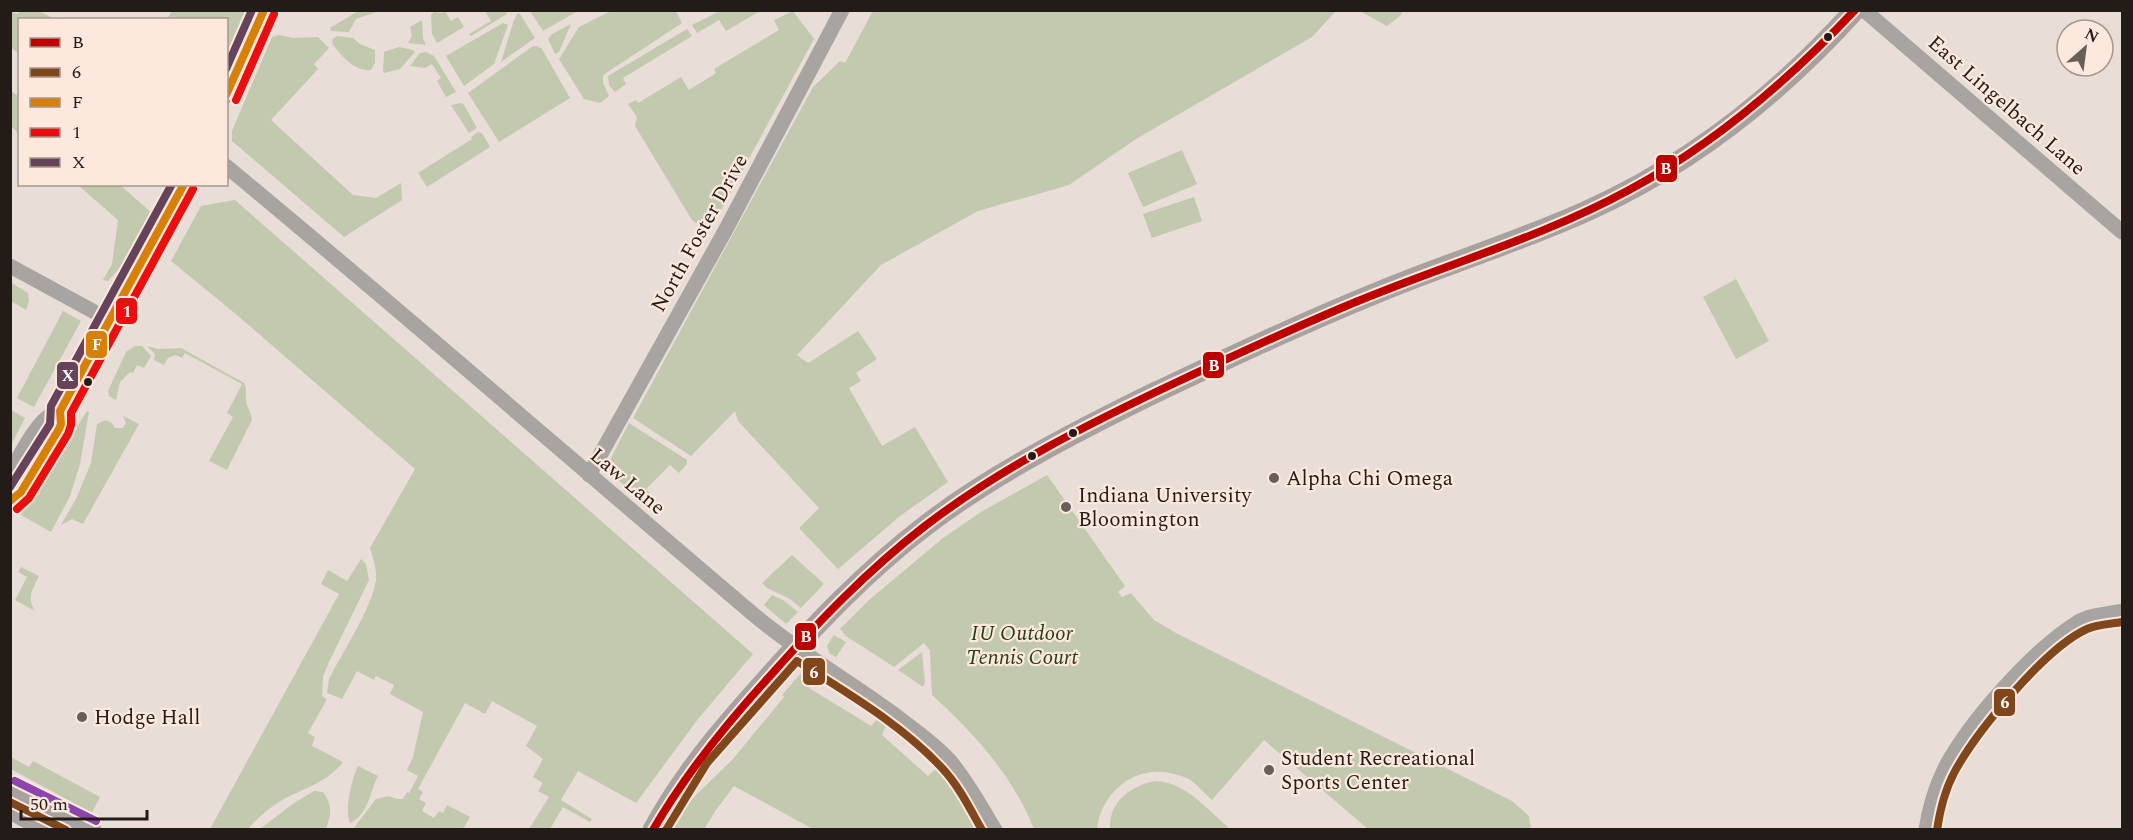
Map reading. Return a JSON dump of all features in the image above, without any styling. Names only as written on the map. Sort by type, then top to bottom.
[{"type":"street","points":[[228,91],[264,10]]},
{"type":"street","name":"North Foster Drive","points":[[589,475],[715,248],[842,10]]},
{"type":"street","points":[[653,830],[678,787],[716,736],[795,647],[871,572],[926,525],[975,491],[1090,425],[1251,347],[1375,293],[1590,210],[1670,167],[1756,105],[1821,47],[1855,10]]},
{"type":"street","name":"East Lingelbach Lane","points":[[1864,10],[2122,232]]},
{"type":"street","name":"Law Lane","points":[[228,168],[795,647],[886,708],[918,733],[950,761],[995,830]]},
{"type":"street","points":[[10,501],[21,492],[59,429],[60,411],[183,186]]},
{"type":"street","points":[[10,266],[111,321]]},
{"type":"street","points":[[10,472],[42,421],[53,412],[60,411]]},
{"type":"street","points":[[1926,830],[1928,817],[1945,769],[1969,732],[2005,687],[2043,650],[2080,620],[2122,611]]},
{"type":"street","points":[[10,790],[91,830]]},
{"type":"street","points":[[10,809],[50,830]]},
{"type":"green space","points":[[172,10],[246,11],[228,57],[228,18],[168,18]]},
{"type":"green space","points":[[613,10],[676,11],[682,23],[603,75],[603,83],[609,96],[600,103],[584,99],[559,59],[579,27]]},
{"type":"green space","points":[[10,11],[17,14],[20,11],[39,11],[53,18],[18,18],[18,53],[11,47]]},
{"type":"green space","points":[[358,11],[379,11],[356,19],[349,32],[331,31],[330,28]]},
{"type":"green space","points":[[445,11],[451,21],[458,17],[464,27],[437,43],[432,34],[431,15],[434,12]]},
{"type":"green space","points":[[485,11],[507,11],[507,14],[471,36],[469,34],[491,21]]},
{"type":"green space","points":[[530,11],[578,11],[543,31]]},
{"type":"green space","points":[[720,11],[760,11],[726,31],[719,20],[697,33],[692,25]]},
{"type":"green space","points":[[793,11],[814,39],[715,221],[707,227],[700,226],[692,220],[635,126],[637,117],[628,104],[636,100],[638,103],[681,77],[689,90],[716,73],[714,69],[779,30],[774,20]]},
{"type":"green space","points":[[873,11],[1336,11],[1312,37],[1136,139],[1069,185],[978,211],[881,265],[797,355],[808,363],[858,331],[877,359],[856,373],[861,381],[849,388],[882,446],[915,427],[948,482],[900,516],[838,569],[799,528],[819,508],[738,421],[735,411],[691,456],[633,418],[813,87],[840,61],[845,63]]},
{"type":"green space","points":[[1360,11],[1402,11],[1401,15],[1387,26]]},
{"type":"green space","points":[[518,13],[535,38],[501,62],[514,20]]},
{"type":"green space","points":[[422,20],[423,38],[426,45],[408,43],[412,36],[410,27]]},
{"type":"green space","points":[[503,23],[508,25],[494,64],[464,86],[446,56]]},
{"type":"green space","points":[[571,24],[559,52],[555,54],[548,39],[552,34]]},
{"type":"green space","points":[[687,29],[692,36],[623,78],[626,84],[615,92],[609,85],[608,76]]},
{"type":"green space","points":[[279,35],[293,38],[318,37],[329,48],[314,64],[318,69],[271,120],[353,195],[376,198],[401,183],[402,200],[344,237],[232,141],[232,131],[272,37]]},
{"type":"green space","points":[[337,36],[353,38],[360,44],[375,50],[375,63],[371,70],[354,66],[344,57],[332,43]]},
{"type":"green space","points":[[533,46],[542,49],[570,98],[499,142],[468,93]]},
{"type":"green space","points":[[399,47],[415,52],[400,69],[384,73],[384,52]]},
{"type":"green space","points":[[426,52],[434,56],[456,92],[446,97],[437,81],[441,78],[432,64],[425,68],[410,66],[420,53]]},
{"type":"green space","points":[[10,90],[18,96],[18,133],[11,126]]},
{"type":"green space","points":[[461,103],[477,128],[469,133],[451,105]]},
{"type":"green space","points":[[478,132],[482,133],[490,147],[427,187],[418,173],[472,139],[471,137]]},
{"type":"green space","points":[[1182,150],[1197,184],[1143,207],[1128,173]]},
{"type":"green space","points":[[79,186],[121,186],[152,213],[124,263],[108,281],[103,280],[112,264],[118,220]]},
{"type":"green space","points":[[1194,197],[1202,221],[1152,238],[1143,214]]},
{"type":"green space","points":[[235,200],[753,654],[698,719],[636,803],[578,771],[561,800],[592,819],[590,822],[563,807],[550,829],[529,829],[549,797],[538,791],[543,783],[533,777],[543,759],[526,746],[537,726],[492,701],[485,714],[465,703],[418,789],[423,792],[419,799],[426,803],[422,811],[434,818],[439,811],[443,813],[447,805],[470,817],[463,829],[353,829],[376,799],[389,796],[403,799],[418,776],[407,770],[413,757],[423,712],[390,694],[394,685],[376,676],[374,680],[357,671],[342,699],[327,693],[329,679],[363,617],[373,591],[376,572],[370,548],[415,469],[171,261],[201,206]]},
{"type":"green space","points":[[1736,279],[1769,341],[1736,359],[1703,297]]},
{"type":"green space","points":[[10,282],[28,293],[29,301],[26,310],[11,301]]},
{"type":"green space","points":[[63,311],[81,321],[34,407],[17,398]]},
{"type":"green space","points":[[135,346],[142,346],[151,356],[144,368],[137,365],[133,373],[130,372],[120,382],[116,400],[109,396],[108,391],[126,352]]},
{"type":"green space","points":[[147,346],[158,349],[181,348],[244,383],[246,402],[252,420],[227,470],[209,461],[233,417],[227,413],[242,384],[185,353],[182,358],[176,355],[168,358],[164,365],[154,360],[155,354]]},
{"type":"green space","points":[[10,411],[25,418],[11,445]]},
{"type":"green space","points":[[87,411],[89,412],[80,464],[70,496],[51,532],[21,515]]},
{"type":"green space","points":[[123,416],[139,424],[83,524],[72,519],[61,525],[76,499],[91,463],[97,424],[106,420],[115,428],[123,428],[126,423]]},
{"type":"green space","points":[[629,423],[687,460],[687,464],[679,473],[670,465],[646,489],[654,498],[648,503],[644,503],[608,471],[609,462]]},
{"type":"green space","name":"IU Outdoor Tennis Court","points":[[1047,475],[1125,586],[1118,592],[1122,597],[1131,593],[1154,620],[1176,633],[1512,801],[1529,816],[1531,829],[1368,829],[1264,740],[1212,800],[1185,777],[1160,772],[1146,773],[1134,777],[1113,792],[1105,803],[1097,829],[1034,829],[1004,773],[977,740],[932,695],[930,651],[924,643],[894,667],[846,636],[840,629],[869,600],[943,538],[981,512]]},
{"type":"green space","points":[[792,555],[823,583],[801,608],[762,583]]},
{"type":"green space","points":[[361,559],[366,564],[369,580],[323,677],[322,696],[326,701],[308,733],[315,737],[312,746],[343,762],[324,779],[274,805],[248,829],[210,829],[339,594],[321,584],[328,570],[347,581]]},
{"type":"green space","points":[[21,567],[39,576],[31,598],[35,611],[15,600],[27,577],[18,572]]},
{"type":"green space","points":[[772,595],[783,600],[798,612],[786,624],[764,605]]},
{"type":"green space","points":[[834,635],[846,642],[836,657],[830,654],[827,646]]},
{"type":"green space","points":[[922,652],[925,682],[923,687],[898,670]]},
{"type":"green space","points":[[806,671],[816,676],[809,688],[871,726],[881,715],[887,722],[882,735],[928,776],[939,766],[981,829],[810,829],[734,786],[704,829],[674,829],[687,804],[733,759],[784,697],[782,695],[802,672]]},
{"type":"green space","points":[[11,757],[29,767],[33,761],[100,797],[92,813],[11,769]]},
{"type":"green space","points":[[358,766],[378,776],[365,808],[350,823],[348,803]]},
{"type":"green space","points":[[1155,781],[1177,786],[1187,792],[1230,829],[1110,829],[1117,803],[1130,791]]},
{"type":"green space","points":[[314,791],[323,792],[330,806],[326,829],[260,829],[294,803]]},
{"type":"transit line","name":"X","points":[[228,64],[252,10]]},
{"type":"transit line","name":"F","points":[[228,91],[264,10]]},
{"type":"transit line","name":"B","points":[[653,830],[707,750],[806,636],[883,560],[954,505],[1047,447],[1177,382],[1346,306],[1525,238],[1629,190],[1661,172],[1721,132],[1804,62],[1855,10]]},
{"type":"transit line","name":"1","points":[[236,100],[274,14]]},
{"type":"transit line","name":"X","points":[[10,487],[50,424],[51,406],[171,186]]},
{"type":"transit line","name":"F","points":[[10,501],[21,492],[59,429],[60,411],[183,186]]},
{"type":"transit line","name":"1","points":[[17,509],[29,498],[68,434],[71,413],[193,189]]},
{"type":"transit line","name":"6","points":[[1937,830],[1943,800],[1954,773],[1978,736],[2013,693],[2032,672],[2070,639],[2091,627],[2122,622]]},
{"type":"transit line","name":"6","points":[[666,830],[707,763],[797,661],[873,710],[926,752],[954,782],[982,830]]},
{"type":"transit line","points":[[15,781],[96,821]]},
{"type":"transit line","name":"6","points":[[10,802],[66,830]]},
{"type":"place","name":"Alpha Chi Omega","points":[[1274,478]]},
{"type":"place","name":"Indiana University Bloomington","points":[[1066,507]]},
{"type":"place","name":"Hodge Hall","points":[[82,717]]},
{"type":"place","name":"Student Recreational Sports Center","points":[[1269,770]]}]
